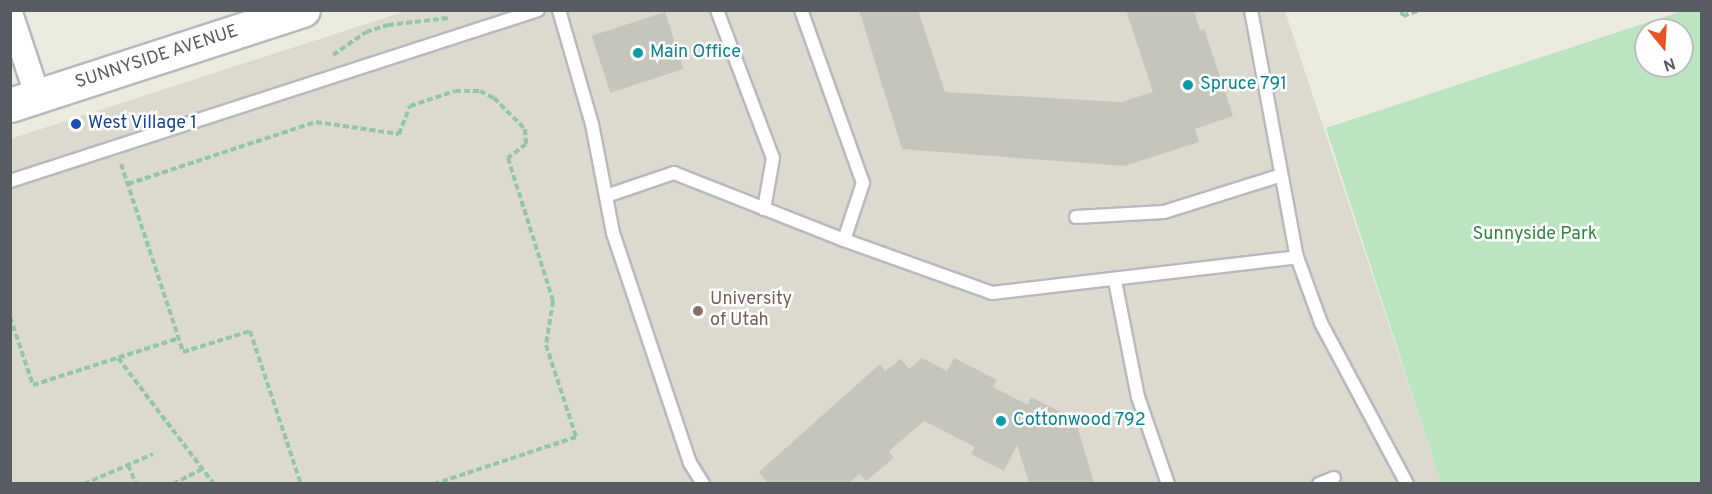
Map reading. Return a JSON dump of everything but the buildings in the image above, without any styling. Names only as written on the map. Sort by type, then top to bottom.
[{"type":"main road","name":"SUNNYSIDE AVENUE","points":[[24,101],[303,10]]},
{"type":"street","points":[[10,13],[24,101]]},
{"type":"lane","points":[[10,181],[538,10]]},
{"type":"lane","points":[[559,10],[587,104],[620,255],[690,463],[703,483]]},
{"type":"lane","points":[[717,10],[773,158],[764,209]]},
{"type":"lane","points":[[801,10],[864,183],[844,240]]},
{"type":"lane","points":[[1251,10],[1279,176],[1297,257],[1321,323],[1407,483]]},
{"type":"lane","points":[[606,196],[674,173],[844,240],[992,294],[1115,281],[1297,257]]},
{"type":"lane","points":[[1076,217],[1164,212],[1279,176]]},
{"type":"lane","points":[[1115,281],[1138,397],[1168,483]]},
{"type":"lane","points":[[1319,483],[1334,478]]},
{"type":"path","points":[[1401,10],[1403,16],[1420,10]]},
{"type":"path","points":[[328,57],[366,32],[387,25],[459,14]]},
{"type":"path","points":[[128,184],[316,122],[399,134],[405,112],[417,103],[466,89],[494,98],[525,129],[528,136],[526,144],[508,158],[553,301],[546,345],[576,437],[434,483]]},
{"type":"path","points":[[115,147],[183,352],[250,331],[301,483]]},
{"type":"path","points":[[10,317],[33,385],[179,338]]},
{"type":"path","points":[[118,358],[214,483]]},
{"type":"path","points":[[84,483],[153,454]]},
{"type":"path","points":[[128,465],[136,483]]},
{"type":"path","points":[[174,483],[203,470]]},
{"type":"shaded area","name":"University of Utah","points":[[406,11],[1285,11],[1441,483],[11,483],[10,139]]},
{"type":"green space","name":"Sunnyside Park","points":[[1682,11],[1702,11],[1701,483],[1441,483],[1326,128],[1634,27],[1634,78],[1694,78],[1694,18],[1661,18]]},
{"type":"place","name":"Main Office","points":[[638,53]]},
{"type":"place","name":"Spruce 791","points":[[1188,85]]},
{"type":"place","name":"West Village 1","points":[[76,124]]},
{"type":"place","name":"University of Utah","points":[[698,311]]},
{"type":"place","name":"Cottonwood 792","points":[[1001,421]]}]
